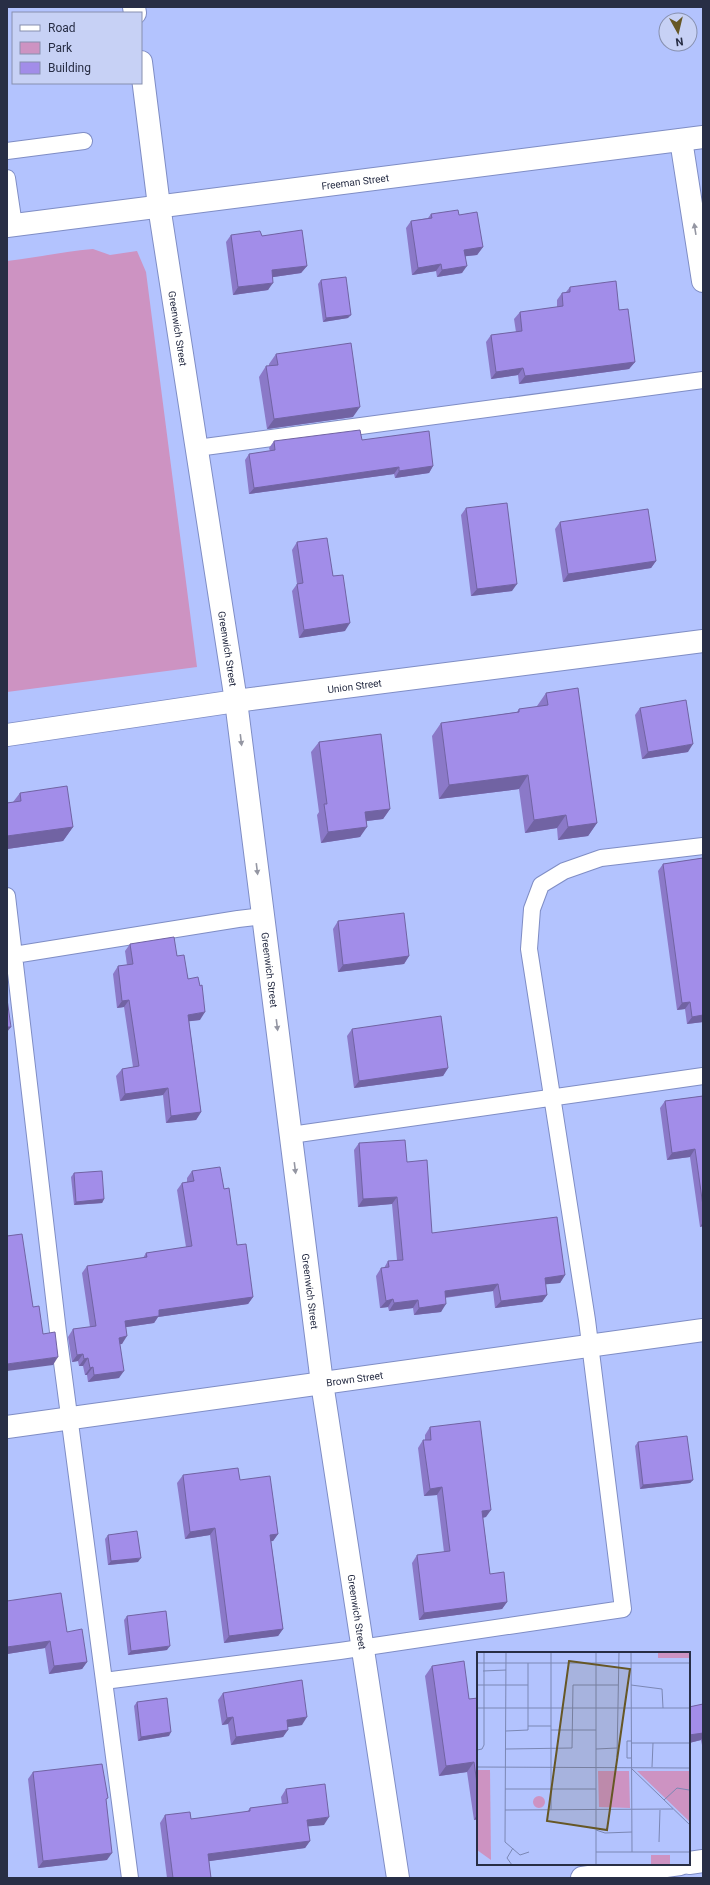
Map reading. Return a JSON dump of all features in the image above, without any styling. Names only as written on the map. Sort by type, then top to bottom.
[{"type":"street","name":"Greenwich Street","points":[[142,70],[159,206],[236,701],[322,1383],[398,1878]]},
{"type":"street","name":"Freeman Street","points":[[10,226],[703,137]]},
{"type":"street","points":[[681,140],[703,281]]},
{"type":"street","name":"Union Street","points":[[7,735],[236,701],[703,641]]},
{"type":"street","name":"Brown Street","points":[[7,1427],[703,1330]]},
{"type":"street","points":[[690,1863],[703,1861]]},
{"type":"street","points":[[582,1878],[658,1873],[678,1865]]},
{"type":"lane","points":[[7,151],[84,141]]},
{"type":"lane","points":[[7,178],[10,226]]},
{"type":"lane","points":[[197,448],[703,380]]},
{"type":"lane","points":[[104,1681],[363,1647],[623,1609],[590,1346],[528,948],[532,909],[541,885],[564,871],[601,858],[703,846]]},
{"type":"lane","points":[[7,896],[58,1332],[130,1878]]},
{"type":"lane","points":[[14,955],[263,916]]},
{"type":"lane","points":[[291,1135],[703,1076]]},
{"type":"green space","points":[[93,249],[110,255],[137,251],[146,272],[197,667],[7,692],[7,261]]},
{"type":"building","points":[[458,210],[459,215],[477,212],[483,247],[464,250],[467,266],[442,270],[441,264],[418,268],[411,221],[432,218],[431,214]]},
{"type":"building","points":[[302,230],[307,266],[272,270],[273,283],[238,287],[231,235],[260,231],[262,236]]},
{"type":"building","points":[[346,277],[351,315],[326,318],[321,280]]},
{"type":"building","points":[[616,281],[619,310],[628,309],[635,362],[525,376],[523,368],[496,372],[491,335],[522,331],[520,312],[563,306],[562,293],[570,292],[570,287]]},
{"type":"building","points":[[351,343],[360,407],[274,419],[266,366],[278,365],[276,354]]},
{"type":"building","points":[[360,430],[362,440],[429,431],[433,466],[399,471],[399,467],[254,488],[249,454],[275,450],[274,441]]},
{"type":"building","points":[[507,503],[517,584],[477,589],[466,508]]},
{"type":"building","points":[[648,509],[656,561],[568,574],[560,522]]},
{"type":"building","points":[[327,538],[333,576],[343,575],[350,623],[304,630],[297,584],[303,583],[297,542]]},
{"type":"building","points":[[578,688],[597,823],[568,827],[566,815],[534,820],[528,775],[449,785],[441,723],[519,712],[519,709],[548,705],[546,693]]},
{"type":"building","points":[[686,700],[693,744],[648,752],[640,708]]},
{"type":"building","points":[[381,734],[390,809],[365,812],[367,827],[328,832],[324,804],[327,804],[319,742]]},
{"type":"building","points":[[67,786],[73,827],[7,836],[7,803],[21,801],[20,793]]},
{"type":"building","points":[[703,858],[703,1015],[692,1017],[690,1002],[682,1003],[663,864]]},
{"type":"building","points":[[404,913],[409,956],[343,965],[338,921]]},
{"type":"building","points":[[174,937],[177,956],[184,955],[188,979],[198,977],[200,986],[202,985],[205,1012],[188,1015],[201,1112],[171,1116],[168,1088],[125,1094],[122,1069],[139,1066],[129,1000],[122,1001],[118,966],[133,964],[130,944]]},
{"type":"building","points":[[7,999],[11,1027],[7,1027]]},
{"type":"building","points":[[441,1016],[448,1068],[359,1081],[352,1029]]},
{"type":"building","points":[[703,1096],[703,1206],[695,1149],[672,1153],[665,1101]]},
{"type":"building","points":[[405,1140],[407,1162],[427,1160],[432,1233],[557,1217],[565,1275],[545,1278],[547,1295],[501,1301],[498,1284],[445,1291],[446,1304],[419,1308],[418,1300],[394,1303],[393,1299],[386,1301],[381,1268],[389,1267],[388,1261],[403,1260],[397,1197],[363,1199],[359,1143]]},
{"type":"building","points":[[220,1167],[224,1189],[229,1188],[237,1245],[246,1244],[253,1297],[159,1310],[159,1316],[125,1321],[127,1336],[119,1338],[124,1371],[94,1375],[93,1367],[90,1368],[88,1358],[84,1359],[83,1354],[77,1355],[73,1329],[96,1326],[87,1266],[147,1257],[146,1253],[192,1246],[182,1183],[194,1181],[192,1171]]},
{"type":"building","points":[[102,1171],[104,1199],[76,1202],[74,1173]]},
{"type":"building","points":[[22,1234],[33,1307],[39,1306],[43,1334],[55,1332],[58,1357],[7,1364],[7,1236]]},
{"type":"building","points":[[480,1421],[491,1510],[482,1511],[490,1574],[504,1572],[507,1602],[424,1613],[417,1555],[450,1551],[442,1487],[430,1489],[423,1440],[431,1440],[430,1427]]},
{"type":"building","points":[[687,1436],[693,1480],[643,1485],[638,1442]]},
{"type":"building","points":[[238,1468],[240,1480],[270,1476],[278,1534],[270,1535],[283,1629],[229,1636],[215,1528],[190,1532],[183,1475]]},
{"type":"building","points":[[137,1531],[141,1558],[111,1561],[108,1535]]},
{"type":"building","points":[[61,1593],[67,1632],[82,1629],[87,1662],[54,1666],[50,1641],[7,1647],[7,1601]]},
{"type":"building","points":[[166,1611],[170,1646],[131,1651],[127,1616]]},
{"type":"building","points":[[464,1661],[469,1699],[477,1698],[477,1784],[474,1762],[446,1766],[432,1666]]},
{"type":"building","points":[[302,1680],[307,1717],[287,1720],[288,1730],[236,1737],[233,1717],[227,1718],[223,1693]]},
{"type":"building","points":[[167,1698],[171,1732],[141,1737],[137,1702]]},
{"type":"building","points":[[703,1704],[703,1733],[690,1735],[690,1707]]},
{"type":"building","points":[[102,1764],[108,1798],[106,1799],[112,1853],[43,1861],[33,1772]]},
{"type":"building","points":[[325,1784],[329,1817],[307,1820],[310,1841],[208,1854],[211,1878],[173,1878],[165,1815],[190,1812],[191,1819],[250,1811],[250,1808],[288,1803],[286,1789]]}]
